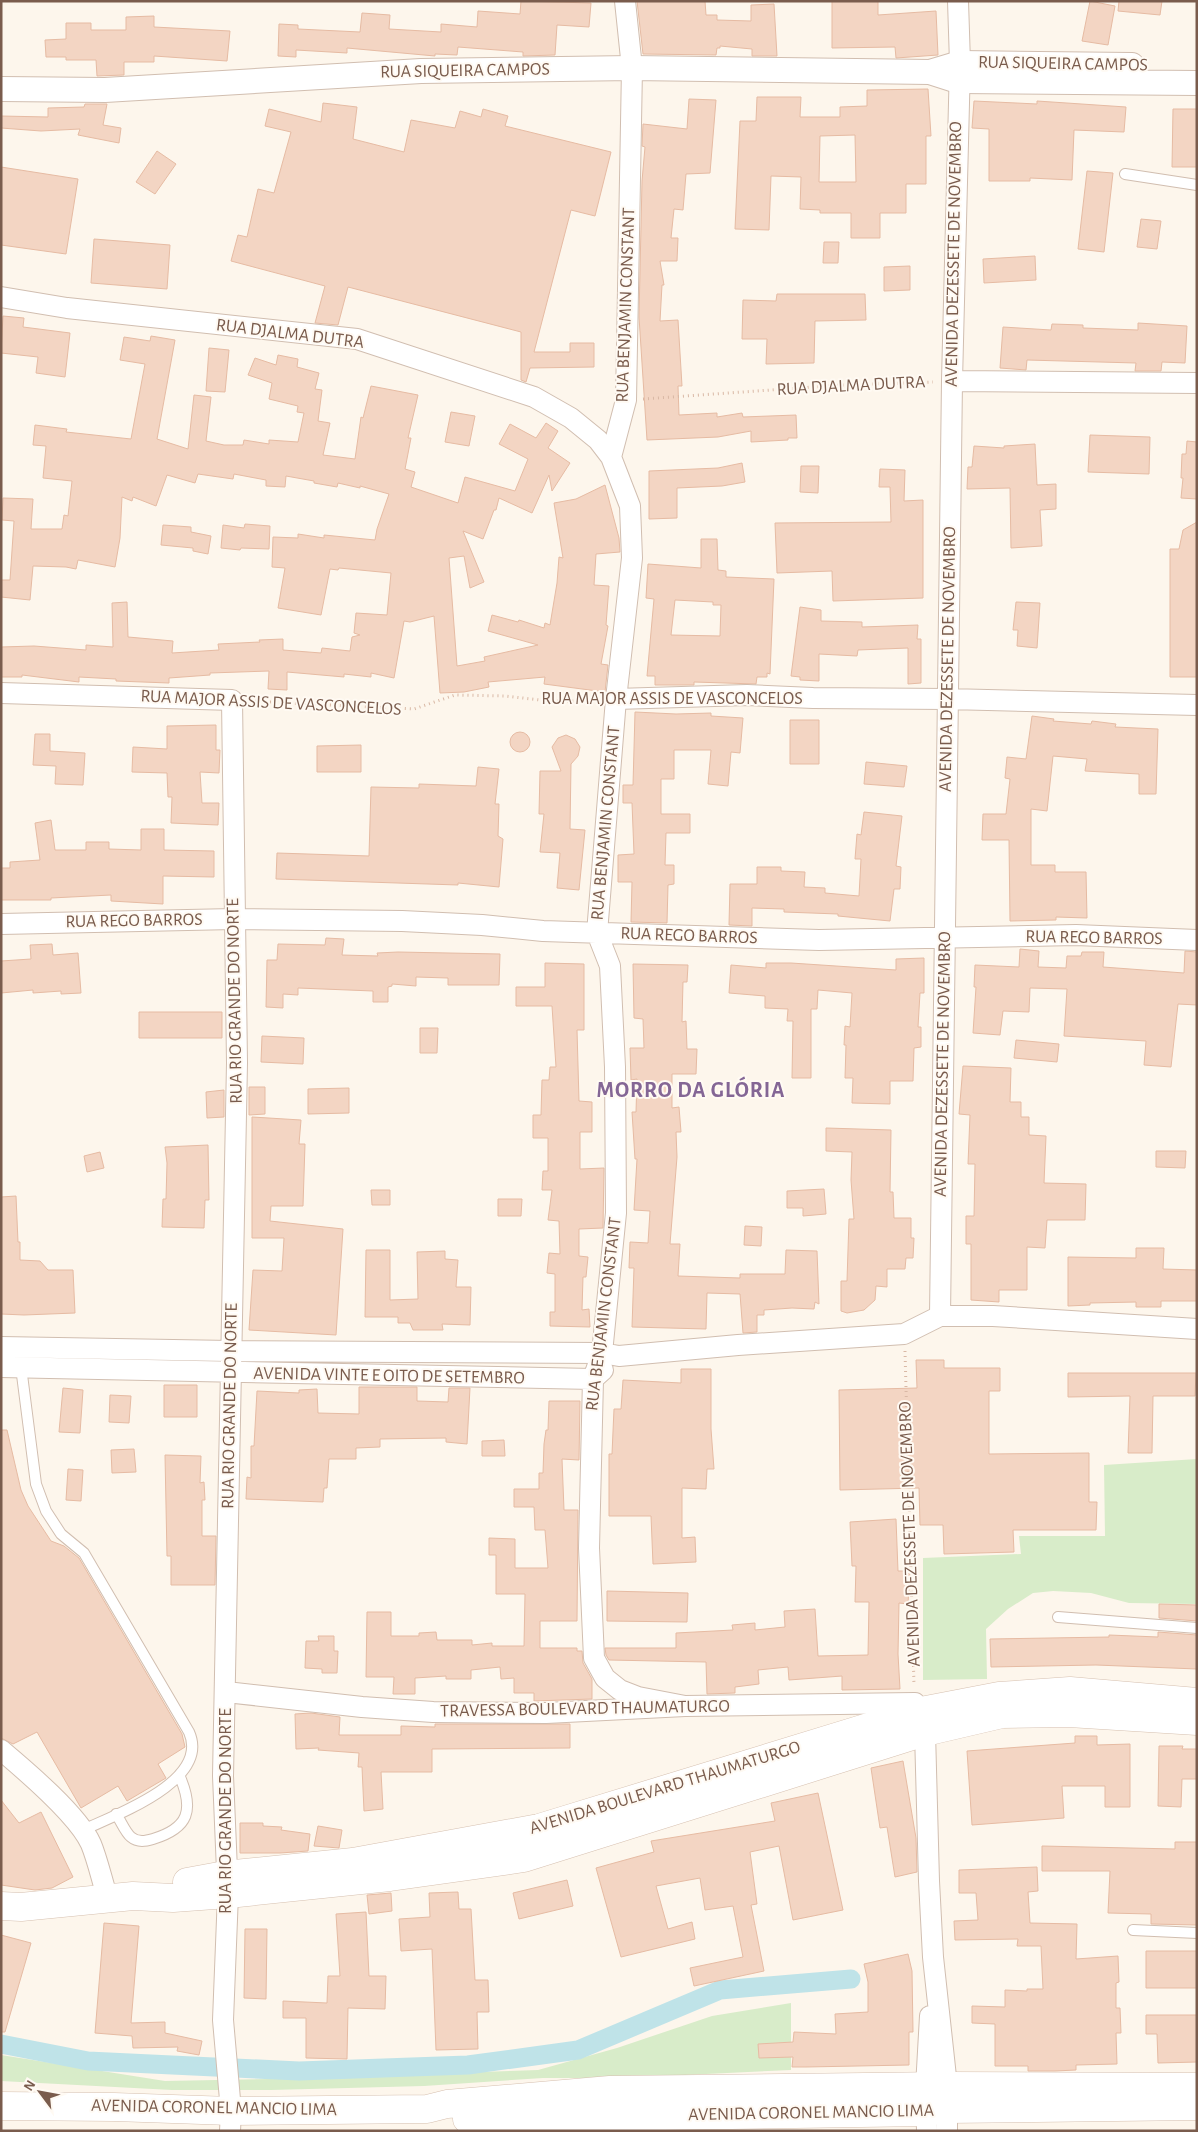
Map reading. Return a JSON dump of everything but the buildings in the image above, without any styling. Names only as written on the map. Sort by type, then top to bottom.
[{"type":"main road","name":"AVENIDA BOULEVARD THAUMATURGO","points":[[1,1906],[21,1907],[120,1898],[173,1898],[226,1885],[390,1878],[490,1864],[524,1858],[658,1804],[920,1715],[999,1696],[1070,1691],[1197,1702]]},
{"type":"main road","name":"AVENIDA BOULEVARD THAUMATURGO","points":[[920,1715],[1069,1713],[1197,1721]]},
{"type":"main road","name":"AVENIDA CORONEL MANCIO LIMA","points":[[1,2106],[114,2107],[230,2121],[427,2109],[447,2104],[610,2090],[937,2109],[1197,2087]]},
{"type":"main road","name":"AVENIDA CORONEL MANCIO LIMA","points":[[427,2109],[450,2117],[466,2119],[610,2124],[937,2109],[1197,2106]]},
{"type":"street","name":"RUA BENJAMIN CONSTANT","points":[[626,1],[632,68],[626,400],[611,457],[630,506],[632,558],[616,699],[597,933],[610,966],[615,1106],[616,1213],[611,1354],[593,1379],[589,1548],[594,1658],[605,1678],[620,1690],[638,1697],[685,1706]]},
{"type":"street","name":"AVENIDA DEZESSETE DE NOVEMBRO","points":[[940,1316],[947,699],[959,72],[958,1]]},
{"type":"street","name":"RUA SIQUEIRA CAMPOS","points":[[1,89],[105,90],[421,71],[632,68],[1117,73],[1197,66]]},
{"type":"street","name":"RUA SIQUEIRA CAMPOS","points":[[1117,73],[1197,83]]},
{"type":"street","name":"RUA DJALMA DUTRA","points":[[1,297],[67,308],[357,338],[534,397],[578,424],[598,440],[611,457]]},
{"type":"street","name":"RUA DJALMA DUTRA","points":[[952,381],[1197,383]]},
{"type":"street","name":"RUA MAJOR ASSIS DE VASCONCELOS","points":[[1,693],[232,700]]},
{"type":"street","name":"RUA MAJOR ASSIS DE VASCONCELOS","points":[[616,699],[748,695],[813,698],[1197,705]]},
{"type":"street","name":"RUA RIO GRANDE DO NORTE","points":[[230,2121],[223,2020],[226,1885],[223,1776],[236,1063],[232,700]]},
{"type":"street","name":"RUA REGO BARROS","points":[[1,924],[234,919],[402,921],[597,933],[819,940],[1076,935],[1197,940]]},
{"type":"street","name":"AVENIDA VINTE E OITO DE SETEMBRO","points":[[1,1347],[611,1354],[904,1334],[940,1316],[993,1316],[1197,1330]]},
{"type":"street","points":[[54,1367],[55,1347]]},
{"type":"street","name":"AVENIDA VINTE E OITO DE SETEMBRO","points":[[11,1367],[593,1379]]},
{"type":"street","name":"TRAVESSA BOULEVARD THAUMATURGO","points":[[226,1692],[362,1707],[434,1712],[546,1713],[685,1706],[920,1715]]},
{"type":"street","points":[[920,1715],[933,1957],[937,2109]]},
{"type":"street","points":[[1,1750],[45,1789],[83,1830],[120,1898]]},
{"type":"street","points":[[610,2090],[610,2124]]},
{"type":"lane","points":[[1126,174],[1197,185]]},
{"type":"lane","points":[[11,1367],[36,1484],[46,1512],[61,1534],[84,1553],[189,1732],[193,1742],[190,1758],[180,1777],[160,1792],[83,1830]]},
{"type":"lane","points":[[1058,1617],[1197,1628]]},
{"type":"lane","points":[[116,1814],[132,1838],[142,1842],[170,1834],[182,1825],[187,1808],[185,1789],[180,1777]]},
{"type":"lane","points":[[1133,1930],[1197,1933]]},
{"type":"path","name":"RUA DJALMA DUTRA","points":[[626,400],[842,385],[952,381]]},
{"type":"path","name":"RUA MAJOR ASSIS DE VASCONCELOS","points":[[232,700],[414,709],[455,694],[505,696],[549,701],[592,702],[616,699]]},
{"type":"path","name":"AVENIDA DEZESSETE DE NOVEMBRO","points":[[904,1334],[920,1715]]},
{"type":"green space","points":[[1197,1459],[1197,1604],[1129,1603],[1091,1593],[1053,1591],[1033,1593],[1008,1609],[986,1629],[987,1679],[923,1680],[923,1558],[1021,1554],[1019,1536],[1105,1536],[1104,1465]]},
{"type":"green space","points":[[791,2003],[791,2070],[622,2078],[543,2078],[424,2086],[271,2090],[172,2090],[1,2081],[1,2055],[165,2081],[538,2070],[617,2048],[712,2016]]},
{"type":"waterway","points":[[1,2044],[88,2061],[299,2071],[468,2065],[578,2050],[720,1990],[851,1979]]},
{"type":"district","name":"MORRO DA GLÓRIA","points":[[691,1090]]}]
